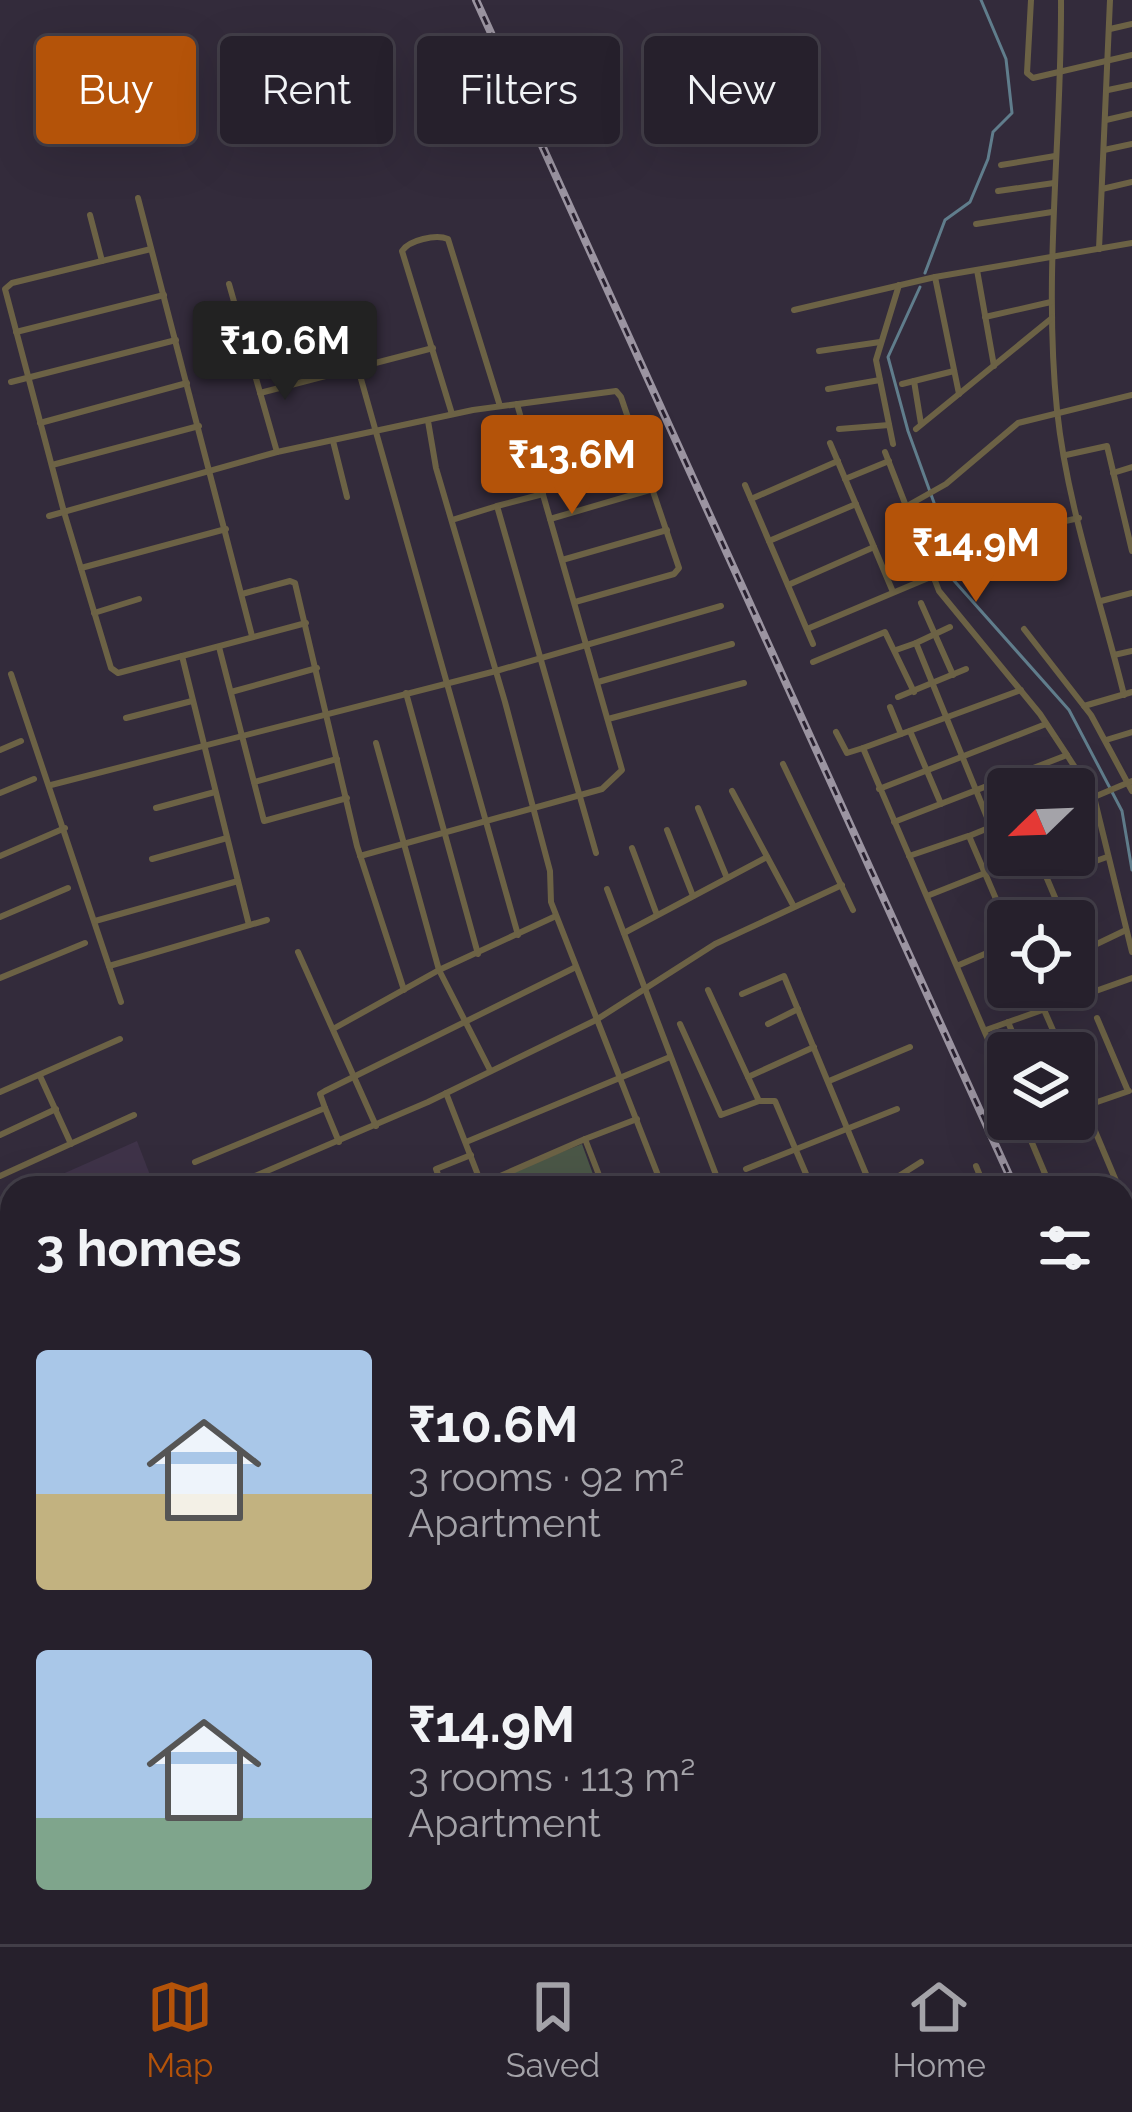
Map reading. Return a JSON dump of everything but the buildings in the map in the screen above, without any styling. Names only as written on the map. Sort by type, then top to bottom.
[{"type":"street","points":[[1031,0],[1027,73],[1033,78],[1132,55]]},
{"type":"street","points":[[1061,0],[1049,258],[1057,413],[1078,518],[1128,694],[1084,706]]},
{"type":"street","points":[[1100,249],[1111,0]]},
{"type":"street","points":[[1110,29],[1132,24]]},
{"type":"street","points":[[1108,90],[1132,85]]},
{"type":"street","points":[[1106,120],[1132,114]]},
{"type":"street","points":[[1105,150],[1132,144]]},
{"type":"street","points":[[1001,165],[1055,156]]},
{"type":"street","points":[[998,191],[1054,182]]},
{"type":"street","points":[[1102,189],[1132,182]]},
{"type":"street","points":[[137,198],[252,638]]},
{"type":"street","points":[[976,224],[1052,212]]},
{"type":"street","points":[[90,214],[102,261]]},
{"type":"street","points":[[453,415],[401,251],[410,243],[442,236],[448,239],[500,406]]},
{"type":"street","points":[[794,310],[976,270],[1131,246]]},
{"type":"street","points":[[152,249],[8,285],[6,294],[113,672],[306,623]]},
{"type":"street","points":[[976,270],[994,366]]},
{"type":"street","points":[[935,278],[959,394]]},
{"type":"street","points":[[230,284],[277,452]]},
{"type":"street","points":[[893,444],[876,360],[899,285]]},
{"type":"street","points":[[16,332],[164,295]]},
{"type":"street","points":[[985,317],[1052,302]]},
{"type":"street","points":[[914,381],[919,426],[1052,318]]},
{"type":"street","points":[[11,382],[176,340]]},
{"type":"street","points":[[350,340],[518,934]]},
{"type":"street","points":[[819,350],[880,342]]},
{"type":"street","points":[[260,393],[433,348]]},
{"type":"street","points":[[902,384],[954,371]]},
{"type":"street","points":[[828,388],[880,380]]},
{"type":"street","points":[[40,423],[188,382]]},
{"type":"street","points":[[49,516],[277,452],[500,406],[616,392],[678,563],[674,574],[574,602]]},
{"type":"street","points":[[907,506],[937,490],[1018,423],[1132,395]]},
{"type":"street","points":[[360,856],[602,789],[622,770],[517,404]]},
{"type":"street","points":[[428,421],[550,872],[548,890],[659,1176]]},
{"type":"street","points":[[839,429],[889,425]]},
{"type":"street","points":[[52,465],[199,426]]},
{"type":"street","points":[[332,441],[347,497]]},
{"type":"street","points":[[830,443],[893,592]]},
{"type":"street","points":[[538,475],[637,444]]},
{"type":"street","points":[[1066,455],[1107,446],[1132,551]]},
{"type":"street","points":[[845,479],[887,457],[939,590],[1021,690],[1074,768]]},
{"type":"street","points":[[751,499],[838,461]]},
{"type":"street","points":[[1113,473],[1132,467]]},
{"type":"street","points":[[745,485],[813,644]]},
{"type":"street","points":[[550,519],[653,489]]},
{"type":"street","points":[[452,520],[543,494]]},
{"type":"street","points":[[769,541],[856,504]]},
{"type":"street","points":[[497,506],[596,853]]},
{"type":"street","points":[[924,552],[1078,518]]},
{"type":"street","points":[[81,568],[226,529]]},
{"type":"street","points":[[562,560],[667,530]]},
{"type":"street","points":[[788,585],[874,548]]},
{"type":"street","points":[[807,629],[933,576]]},
{"type":"street","points":[[242,594],[293,581],[360,856],[404,990]]},
{"type":"street","points":[[1101,602],[1132,592]]},
{"type":"street","points":[[94,613],[139,599]]},
{"type":"street","points":[[921,603],[953,675]]},
{"type":"street","points":[[51,785],[496,670],[721,606]]},
{"type":"street","points":[[896,650],[950,626]]},
{"type":"street","points":[[1024,629],[1084,706],[1130,785],[1095,793]]},
{"type":"street","points":[[813,662],[885,632],[914,692]]},
{"type":"street","points":[[916,643],[987,817]]},
{"type":"street","points":[[598,682],[732,644]]},
{"type":"street","points":[[219,646],[267,822],[347,798]]},
{"type":"street","points":[[1114,655],[1132,651]]},
{"type":"street","points":[[182,656],[249,926]]},
{"type":"street","points":[[231,692],[317,668]]},
{"type":"street","points":[[898,698],[966,669]]},
{"type":"street","points":[[11,674],[121,1003]]},
{"type":"street","points":[[608,719],[744,683]]},
{"type":"street","points":[[836,732],[847,753],[1021,690]]},
{"type":"street","points":[[406,693],[478,954]]},
{"type":"street","points":[[126,718],[193,700]]},
{"type":"street","points":[[890,707],[941,804]]},
{"type":"street","points":[[879,789],[1046,724]]},
{"type":"street","points":[[1106,740],[1132,732]]},
{"type":"street","points":[[0,750],[21,741]]},
{"type":"street","points":[[376,742],[439,970],[490,1070]]},
{"type":"street","points":[[863,748],[986,1030],[1047,1008]]},
{"type":"street","points":[[894,822],[1066,755]]},
{"type":"street","points":[[254,782],[338,759]]},
{"type":"street","points":[[783,764],[853,910]]},
{"type":"street","points":[[0,794],[34,779]]},
{"type":"street","points":[[732,791],[794,905]]},
{"type":"street","points":[[156,808],[215,792]]},
{"type":"street","points":[[698,808],[727,878]]},
{"type":"street","points":[[1095,810],[1132,952]]},
{"type":"street","points":[[0,856],[65,828]]},
{"type":"street","points":[[909,856],[987,829]]},
{"type":"street","points":[[667,830],[693,896]]},
{"type":"street","points":[[969,836],[996,900]]},
{"type":"street","points":[[152,860],[227,838]]},
{"type":"street","points":[[632,848],[658,915]]},
{"type":"street","points":[[624,933],[767,856]]},
{"type":"street","points":[[1095,861],[1107,857]]},
{"type":"street","points":[[927,896],[985,873]]},
{"type":"street","points":[[95,921],[238,881]]},
{"type":"street","points":[[256,1176],[376,1126],[596,1020],[715,944],[842,885]]},
{"type":"street","points":[[0,917],[68,888]]},
{"type":"street","points":[[607,889],[716,1176]]},
{"type":"street","points":[[333,1029],[439,970],[556,916]]},
{"type":"street","points":[[109,966],[267,920]]},
{"type":"street","points":[[1095,944],[1126,930]]},
{"type":"street","points":[[0,978],[85,943]]},
{"type":"street","points":[[298,952],[376,1126]]},
{"type":"street","points":[[959,965],[987,953]]},
{"type":"street","points":[[339,1142],[320,1094],[576,967]]},
{"type":"street","points":[[742,994],[784,976],[868,1176]]},
{"type":"street","points":[[1095,992],[1132,978]]},
{"type":"street","points":[[708,990],[759,1101]]},
{"type":"street","points":[[768,1024],[798,1009]]},
{"type":"street","points":[[1044,1009],[1054,1032]]},
{"type":"street","points":[[1095,1103],[1130,1090],[1097,1018]]},
{"type":"street","points":[[1008,1022],[1013,1032]]},
{"type":"street","points":[[680,1024],[722,1115],[759,1101],[775,1101],[808,1176]]},
{"type":"street","points":[[0,1092],[120,1039]]},
{"type":"street","points":[[748,1077],[814,1047]]},
{"type":"street","points":[[829,1081],[910,1048]]},
{"type":"street","points":[[466,1142],[670,1057]]},
{"type":"street","points":[[40,1075],[71,1144]]},
{"type":"street","points":[[446,1093],[479,1176]]},
{"type":"street","points":[[195,1162],[325,1108]]},
{"type":"street","points":[[0,1135],[56,1109]]},
{"type":"street","points":[[746,1169],[897,1109]]},
{"type":"street","points":[[0,1176],[134,1115]]},
{"type":"street","points":[[505,1176],[637,1119]]},
{"type":"street","points":[[1095,1132],[1113,1176]]},
{"type":"street","points":[[585,1139],[599,1176]]},
{"type":"street","points":[[1031,1140],[1047,1176]]},
{"type":"street","points":[[439,1176],[436,1168],[471,1155]]},
{"type":"street","points":[[899,1176],[921,1162]]},
{"type":"street","points":[[976,1166],[980,1176]]},
{"type":"shaded area","points":[[137,1141],[150,1176],[58,1176]]},
{"type":"green space","points":[[582,1144],[594,1176],[501,1176]]},
{"type":"waterway","points":[[925,273],[945,220],[970,202],[988,159],[993,132],[1012,113],[1006,59],[981,0]]},
{"type":"waterway","points":[[920,287],[888,357],[941,522],[949,575],[1069,710],[1122,811],[1132,870]]},
{"type":"railway","points":[[476,0],[1010,1176]]}]
